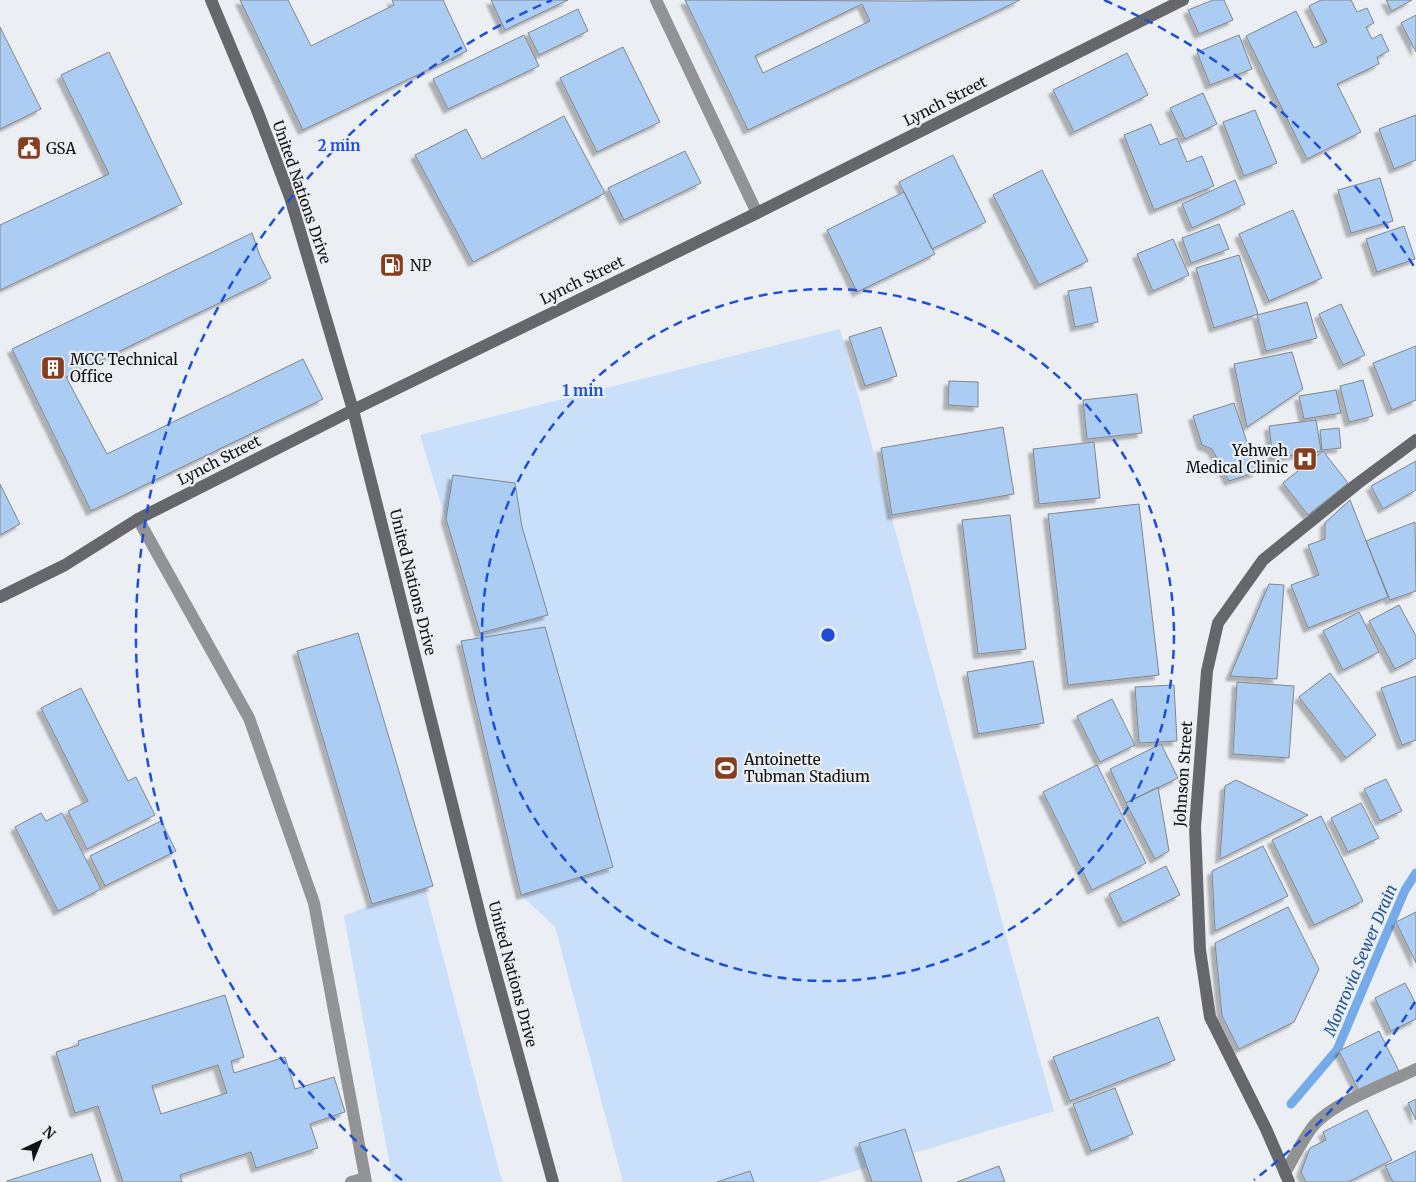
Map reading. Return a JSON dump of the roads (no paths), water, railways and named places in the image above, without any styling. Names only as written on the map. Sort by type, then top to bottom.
[{"type":"street","name":"United Nations Drive","points":[[211,0],[257,110],[290,197],[353,410],[480,918],[553,1182]]},
{"type":"street","points":[[656,0],[757,212]]},
{"type":"street","name":"Lynch Street","points":[[0,597],[65,565],[138,519],[353,410],[1183,0]]},
{"type":"street","name":"Johnson Street","points":[[1287,1177],[1266,1129],[1210,1018],[1200,950],[1195,827],[1207,671],[1218,623],[1263,560],[1357,484],[1416,440]]},
{"type":"street","points":[[138,519],[249,718],[314,903],[366,1180],[351,1182]]},
{"type":"street","points":[[1287,1177],[1314,1125],[1323,1117],[1338,1107],[1416,1069]]},
{"type":"waterway","name":"Monrovia Sewer Drain","points":[[1291,1104],[1337,1050],[1405,890],[1416,873]]},
{"type":"place","name":"GSA","points":[[29,148]]},
{"type":"place","name":"NP","points":[[392,265]]},
{"type":"place","name":"MCC Technical Office","points":[[53,368]]},
{"type":"place","name":"Yehweh Medical Clinic","points":[[1305,459]]},
{"type":"place","name":"Antoinette Tubman Stadium","points":[[726,768]]}]
